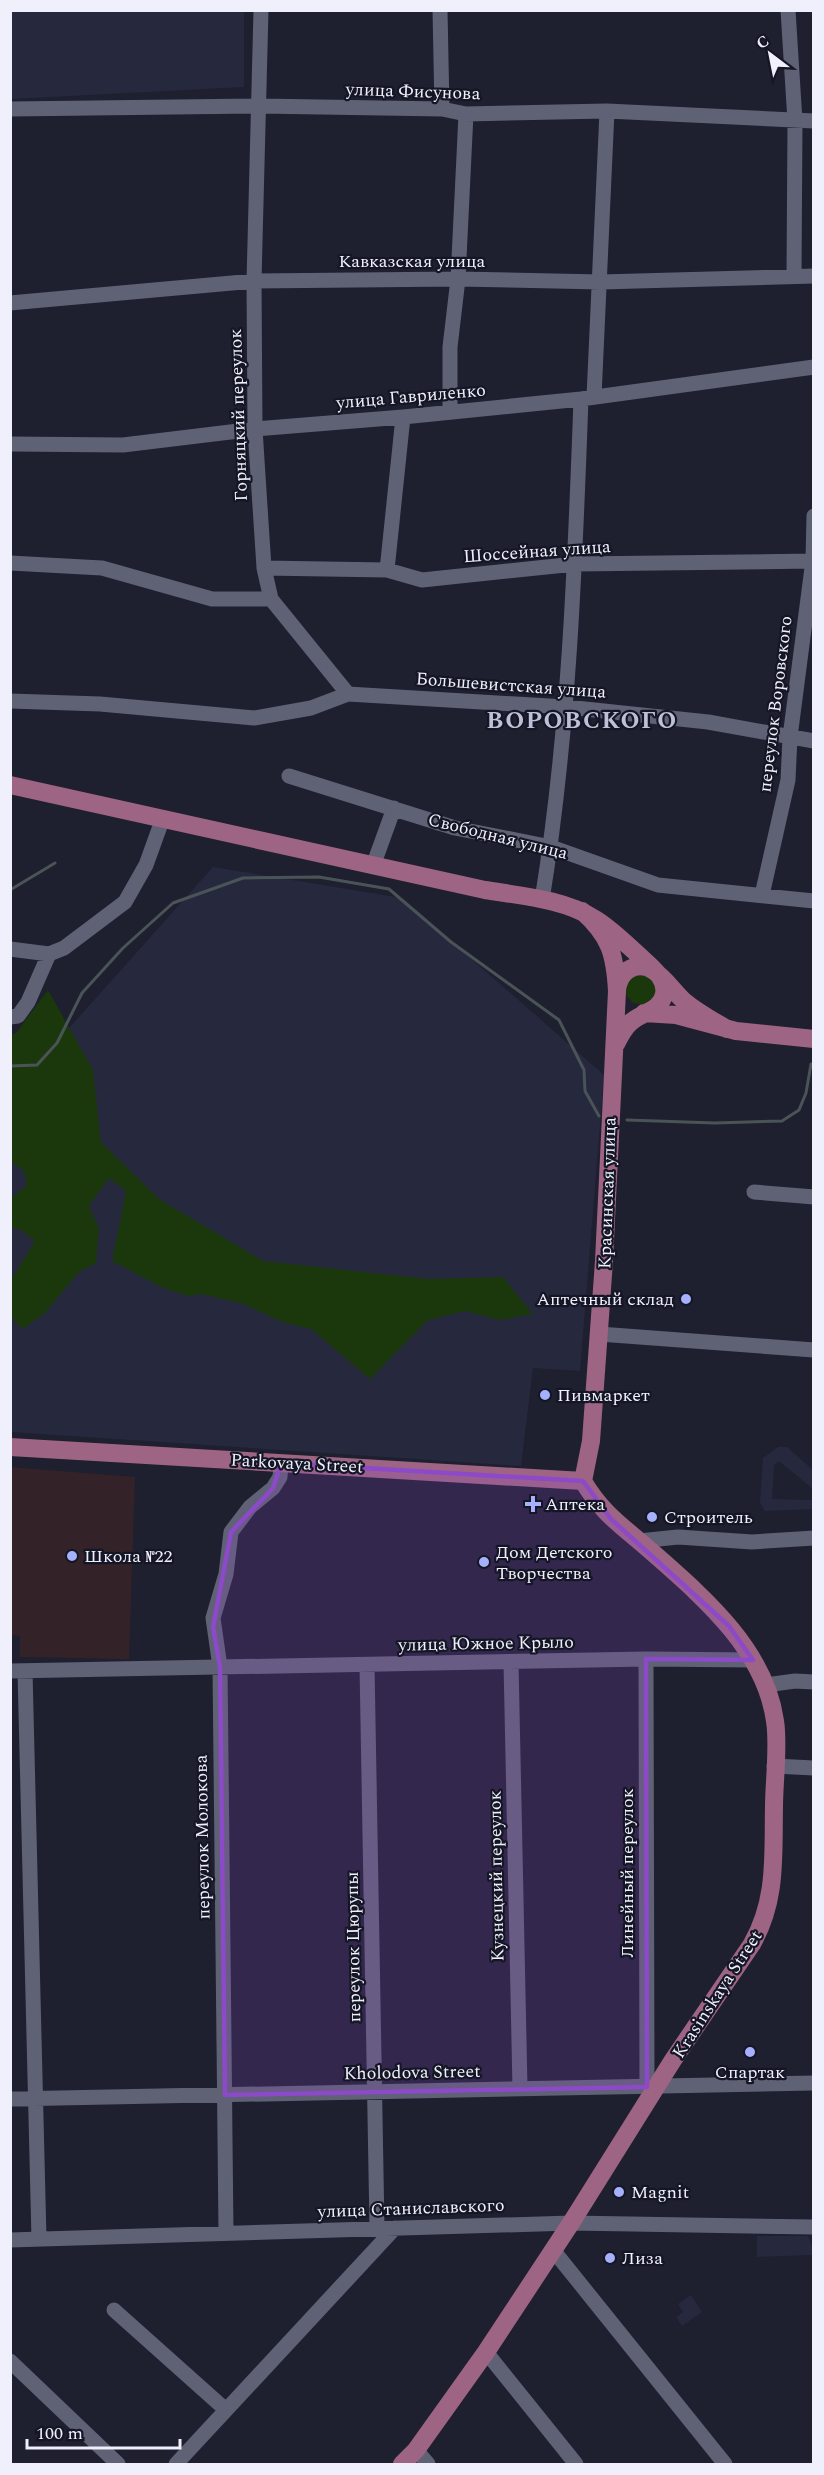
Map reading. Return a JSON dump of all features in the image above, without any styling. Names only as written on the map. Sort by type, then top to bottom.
[{"type":"main road","points":[[10,785],[373,866],[542,900],[582,912],[608,928],[685,1002],[727,1029]]},
{"type":"main road","name":"Красинская улица","points":[[582,912],[594,922],[610,944],[616,967],[617,991],[599,1334],[591,1441],[583,1481]]},
{"type":"main road","points":[[614,1048],[625,1027],[638,1016],[648,1012],[658,1006],[664,995],[664,983],[659,975],[646,967],[634,967],[624,974],[617,991],[625,1007],[636,1013],[648,1012],[676,1015],[727,1029],[813,1039]]},
{"type":"main road","name":"Parkovaya Street","points":[[10,1447],[583,1481]]},
{"type":"main road","name":"Krasinskaya Street","points":[[402,2464],[416,2450],[486,2352],[572,2223],[652,2087],[763,1925],[772,1891],[775,1721],[766,1685],[753,1660],[729,1626],[639,1541],[611,1519],[594,1499],[583,1481]]},
{"type":"street","name":"Горняцкий переулок","points":[[261,10],[254,281],[255,429],[264,568],[271,600],[348,694]]},
{"type":"street","points":[[440,10],[442,109]]},
{"type":"street","points":[[788,10],[795,121],[794,276]]},
{"type":"street","name":"улица Фисунова","points":[[10,109],[260,106],[442,109],[466,114],[607,111],[813,121]]},
{"type":"street","points":[[542,900],[551,847],[566,706],[588,398],[601,282],[607,111]]},
{"type":"street","points":[[450,412],[450,348],[458,279],[466,114]]},
{"type":"street","name":"Кавказская улица","points":[[10,303],[254,281],[458,279],[601,282],[813,276]]},
{"type":"street","name":"улица Гавриленко","points":[[10,444],[123,445],[255,429],[588,398],[813,367]]},
{"type":"street","points":[[387,570],[403,417]]},
{"type":"street","name":"переулок Воровского","points":[[762,895],[788,780],[790,737],[813,560],[813,516]]},
{"type":"street","name":"Шоссейная улица","points":[[264,568],[387,570],[422,580],[575,564],[813,560]]},
{"type":"street","points":[[10,563],[102,568],[212,599],[271,600]]},
{"type":"street","points":[[10,701],[100,704],[254,718],[311,708],[348,694]]},
{"type":"street","name":"Большевистская улица","points":[[348,694],[566,706],[708,722],[813,741]]},
{"type":"street","name":"Свободная улица","points":[[289,776],[394,807],[455,828],[551,847],[658,885],[813,901]]},
{"type":"street","points":[[373,866],[394,807]]},
{"type":"street","points":[[10,949],[49,954],[64,948],[124,902],[146,865],[163,818]]},
{"type":"street","points":[[10,1017],[18,1016],[28,1002],[49,954]]},
{"type":"street","points":[[754,1192],[813,1197]]},
{"type":"street","points":[[599,1334],[813,1350]]},
{"type":"street","name":"переулок Молокова","points":[[226,2232],[220,1667],[213,1618],[226,1574],[231,1532],[250,1507],[273,1488],[280,1477],[281,1463]]},
{"type":"street","points":[[639,1541],[678,1537],[752,1542],[813,1538]]},
{"type":"street","name":"улица Южное Крыло","points":[[18,1671],[646,1659],[753,1660]]},
{"type":"street","name":"Линейный переулок","points":[[646,1659],[652,2087]]},
{"type":"street","name":"Кузнецкий переулок","points":[[511,1662],[520,2090]]},
{"type":"street","name":"переулок Цюрупы","points":[[367,1665],[377,2228]]},
{"type":"street","points":[[18,1671],[36,2098],[39,2239]]},
{"type":"street","points":[[766,1685],[795,1681],[813,1682]]},
{"type":"street","points":[[774,1766],[813,1768]]},
{"type":"street","name":"Kholodova Street","points":[[10,2099],[813,2083]]},
{"type":"street","name":"улица Станиславского","points":[[10,2240],[572,2223],[811,2230]]},
{"type":"street","points":[[176,2464],[394,2228]]},
{"type":"street","points":[[553,2250],[725,2464]]},
{"type":"street","points":[[114,2310],[226,2410]]},
{"type":"street","points":[[486,2352],[576,2464]]},
{"type":"street","points":[[10,2361],[118,2464]]},
{"type":"street","points":[[416,2450],[428,2464]]},
{"type":"highlighted area","points":[[281,1463],[583,1481],[611,1519],[729,1626],[753,1660],[646,1659],[647,2087],[225,2095],[220,1667],[213,1627],[231,1532],[273,1488]]},
{"type":"shaded area","points":[[10,11],[244,11],[244,87],[11,99]]},
{"type":"shaded area","points":[[213,867],[402,898],[604,1075],[580,1371],[533,1368],[521,1466],[11,1432],[11,1093]]},
{"type":"shaded area","points":[[778,1447],[787,1447],[813,1470],[813,1489],[779,1461],[774,1465],[772,1499],[813,1500],[813,1509],[765,1511],[760,1503],[763,1458]]},
{"type":"shaded area","name":"Школа №22","points":[[11,1467],[135,1477],[129,1659],[20,1657],[20,1636],[10,1635]]},
{"type":"shaded area","points":[[757,2236],[808,2236],[813,2248],[812,2255],[757,2257]]},
{"type":"shaded area","points":[[691,2295],[702,2312],[682,2326],[676,2317],[683,2312],[678,2304]]},
{"type":"green space","points":[[636,973],[655,979],[657,995],[644,1005],[633,1003],[626,995],[626,984]]},
{"type":"green space","points":[[48,990],[93,1070],[101,1142],[159,1199],[263,1261],[428,1279],[503,1277],[533,1314],[500,1320],[465,1311],[428,1320],[370,1379],[311,1329],[282,1322],[244,1304],[201,1294],[188,1296],[161,1287],[112,1261],[126,1191],[109,1178],[89,1206],[99,1229],[96,1263],[79,1272],[45,1313],[22,1329],[11,1317],[11,1280],[35,1241],[21,1230],[11,1227],[11,1198],[27,1185],[24,1171],[11,1162],[11,1035],[16,1033]]},
{"type":"waterway","points":[[10,890],[55,863]]},
{"type":"waterway","points":[[10,1066],[37,1065],[57,1043],[82,993],[123,948],[173,903],[243,878],[319,877],[389,889],[451,942],[559,1020],[584,1070],[585,1091],[599,1116]]},
{"type":"waterway","points":[[627,1120],[715,1123],[782,1121],[799,1110],[806,1093],[811,1064]]},
{"type":"place","name":"Аптечный склад","points":[[686,1299]]},
{"type":"place","name":"Пивмаркет","points":[[545,1395]]},
{"type":"place","name":"Аптека","points":[[533,1504]]},
{"type":"place","name":"Строитель","points":[[652,1517]]},
{"type":"place","name":"Школа №22","points":[[72,1556]]},
{"type":"place","name":"Дом Детского Творчества","points":[[484,1562]]},
{"type":"place","name":"Спартак","points":[[750,2052]]},
{"type":"place","name":"Magnit","points":[[619,2192]]},
{"type":"place","name":"Лиза","points":[[610,2258]]},
{"type":"district","name":"ВОРОВСКОГО","points":[[582,720]]}]
